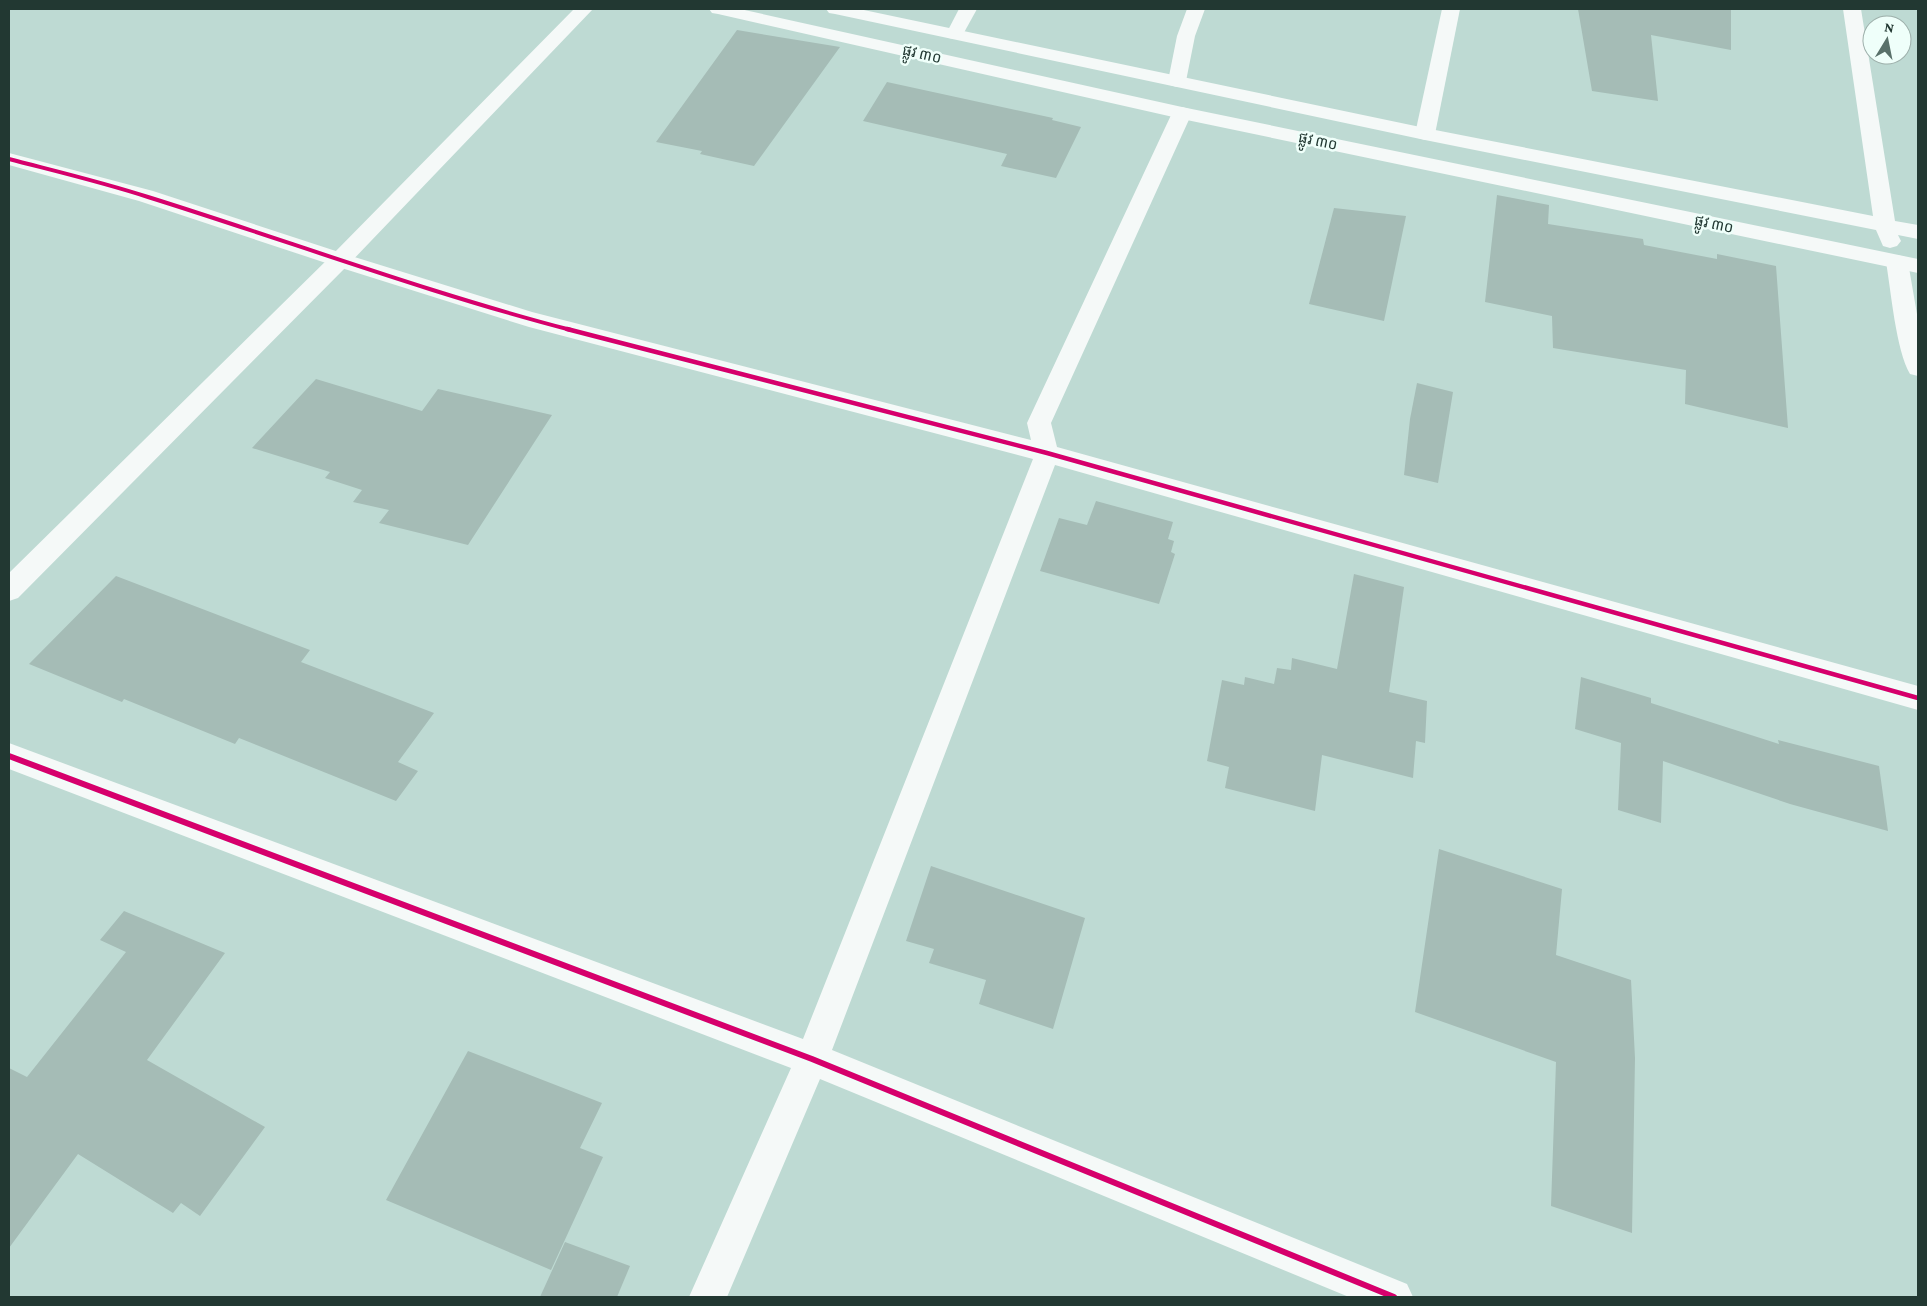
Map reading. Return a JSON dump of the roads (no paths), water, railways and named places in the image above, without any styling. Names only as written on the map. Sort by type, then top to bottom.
[{"type":"street","points":[[9,590],[340,260],[584,9]]},
{"type":"street","name":"ផ្លូវ ៣០","points":[[718,9],[1182,113],[1918,266]]},
{"type":"street","name":"ផ្លូវ ៣០","points":[[835,9],[1425,134],[1918,232]]},
{"type":"street","points":[[955,34],[968,9]]},
{"type":"street","points":[[1177,81],[1186,36],[1196,9]]},
{"type":"street","points":[[1425,134],[1451,9]]},
{"type":"street","points":[[1852,9],[1885,226],[1897,262],[1910,338],[1918,368]]},
{"type":"street","points":[[708,1297],[812,1059],[1046,453],[1039,423],[1182,113]]},
{"type":"street","points":[[9,159],[146,196],[340,260],[529,319],[1046,453],[1918,698]]},
{"type":"street","points":[[9,756],[812,1059],[1394,1297]]}]
